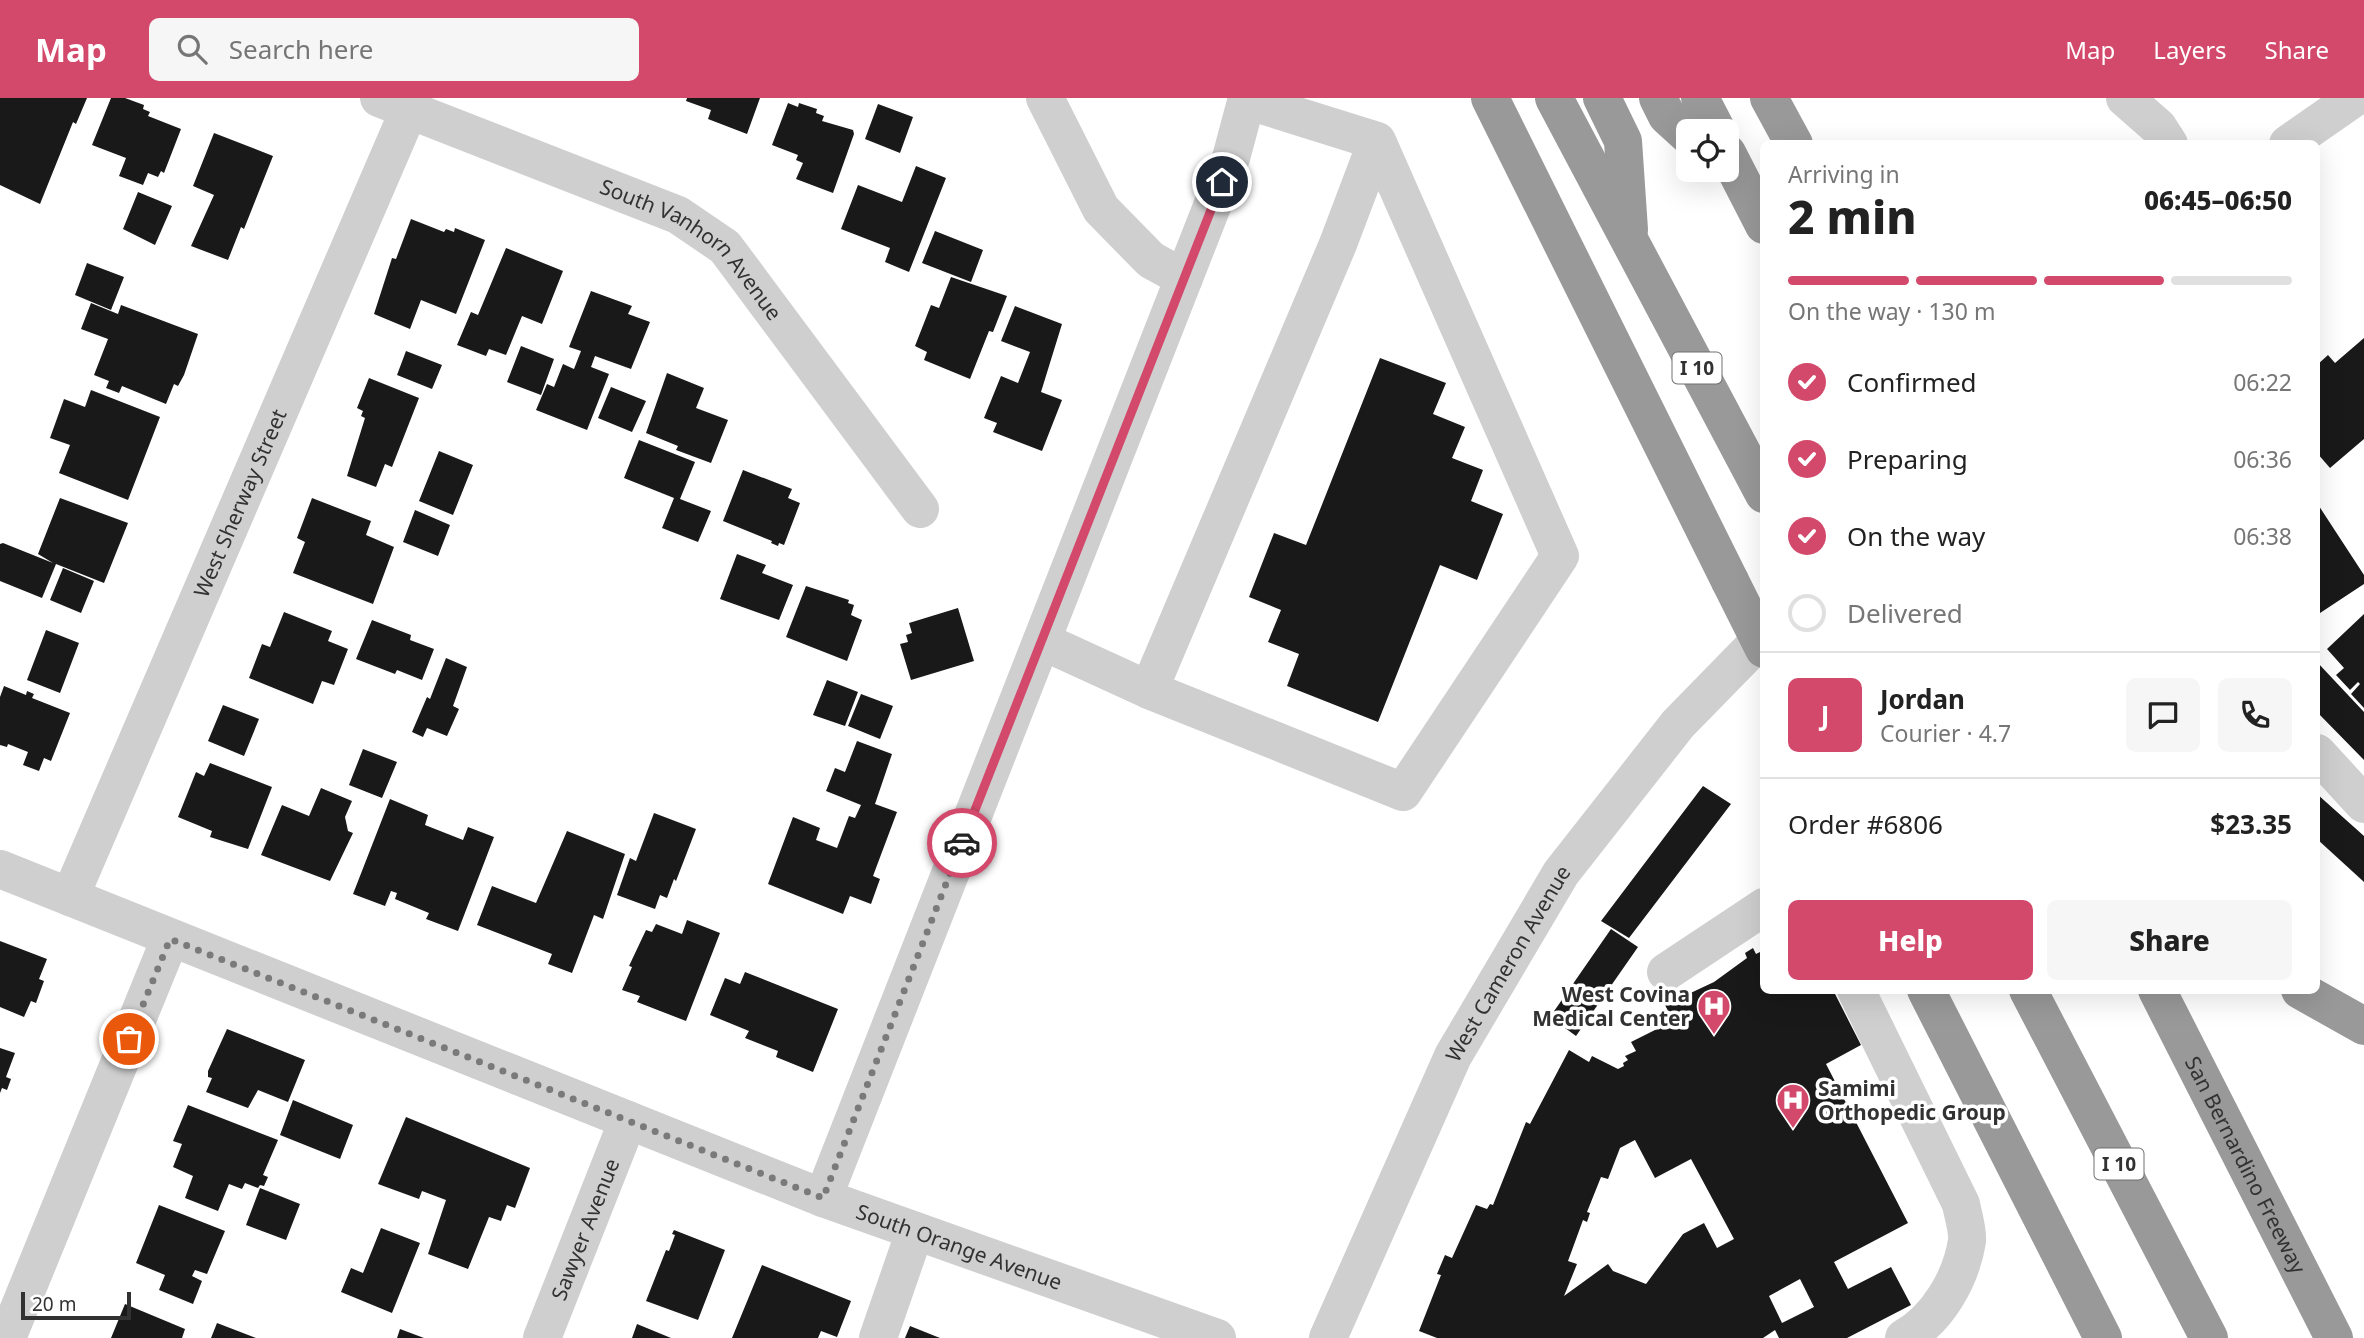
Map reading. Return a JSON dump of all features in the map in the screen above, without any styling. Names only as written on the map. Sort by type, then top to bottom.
[{"type":"highway","points":[[1490,98],[1760,641]]},
{"type":"highway","name":"I 10","points":[[1554,98],[1760,487]]},
{"type":"highway","points":[[1602,98],[1623,141],[1630,243]]},
{"type":"highway","points":[[1658,98],[1667,116],[1676,124]]},
{"type":"highway","points":[[1700,98],[1711,119]]},
{"type":"highway","points":[[1769,98],[1792,140]]},
{"type":"highway","points":[[1739,181],[1760,218]]},
{"type":"highway","points":[[1928,994],[2103,1338]]},
{"type":"highway","name":"I 10","points":[[2030,994],[2209,1338]]},
{"type":"highway","name":"San Bernardino Freeway","points":[[2159,994],[2334,1338]]},
{"type":"highway","points":[[2307,994],[2364,1026]]},
{"type":"street","points":[[1045,98],[1101,209],[1151,260],[1184,278]]},
{"type":"street","points":[[2125,98],[2158,127],[2166,140]]},
{"type":"street","points":[[2294,140],[2354,98]]},
{"type":"street","points":[[823,1198],[1231,158],[1247,99],[1377,141],[1559,556],[1403,792],[1149,690],[1042,641]]},
{"type":"street","name":"South Vanhorn Avenue","points":[[394,104],[678,215],[725,247],[920,509]]},
{"type":"street","name":"West Sherway Street","points":[[70,897],[394,104]]},
{"type":"street","points":[[1149,690],[1332,257],[1377,141]]},
{"type":"street","name":"West Cameron Avenue","points":[[1328,1338],[1452,1056],[1561,873],[1678,724],[1760,640]]},
{"type":"street","points":[[2320,756],[2364,804]]},
{"type":"street","name":"South Orange Avenue","points":[[0,869],[823,1198],[1217,1338]]},
{"type":"street","points":[[1666,972],[1760,910]]},
{"type":"street","points":[[8,1338],[170,939]]},
{"type":"street","points":[[1858,994],[1961,1204],[1967,1240],[1948,1295],[1920,1334]]},
{"type":"street","name":"Sawyer Avenue","points":[[542,1338],[628,1119]]},
{"type":"street","points":[[878,1338],[915,1230]]},
{"type":"building","points":[[0,98],[87,98],[76,124],[73,122],[40,204],[0,185]]},
{"type":"building","points":[[111,98],[125,98],[144,105],[143,109],[150,112],[148,116],[181,129],[164,173],[161,171],[158,177],[148,173],[143,185],[119,176],[126,158],[92,145]]},
{"type":"building","points":[[687,98],[760,98],[747,134],[708,119],[711,110],[686,101]]},
{"type":"building","points":[[788,103],[798,107],[799,103],[817,109],[816,113],[824,116],[822,121],[853,130],[854,134],[833,193],[796,179],[803,163],[796,160],[798,155],[772,145]]},
{"type":"building","points":[[878,104],[913,117],[900,153],[865,139]]},
{"type":"building","points":[[214,133],[273,156],[244,229],[241,227],[228,260],[191,246],[214,195],[193,186]]},
{"type":"building","points":[[916,166],[946,178],[909,272],[885,262],[890,248],[841,229],[858,185],[902,202]]},
{"type":"building","points":[[138,192],[172,206],[155,245],[123,229]]},
{"type":"building","points":[[411,219],[444,232],[446,229],[454,232],[455,228],[485,240],[456,314],[421,300],[410,329],[374,314],[392,258],[396,259]]},
{"type":"building","points":[[935,231],[983,250],[971,282],[922,263]]},
{"type":"building","points":[[506,248],[563,271],[542,324],[522,316],[506,355],[489,349],[486,356],[457,345],[471,312],[478,315]]},
{"type":"building","points":[[87,263],[124,277],[111,310],[75,295]]},
{"type":"building","points":[[951,277],[1007,296],[993,332],[989,331],[970,379],[924,360],[927,352],[915,346],[931,305],[939,308]]},
{"type":"building","points":[[591,291],[632,306],[628,314],[650,322],[631,369],[595,356],[591,367],[609,374],[587,430],[536,410],[547,384],[554,387],[563,364],[574,369],[581,351],[569,347]]},
{"type":"building","points":[[91,303],[118,314],[121,305],[198,334],[184,375],[178,386],[174,384],[166,404],[122,386],[119,393],[106,388],[109,381],[94,375],[108,339],[81,329]]},
{"type":"building","points":[[1015,306],[1062,324],[1041,392],[1062,400],[1042,451],[993,432],[997,423],[984,418],[1001,376],[1018,383],[1030,352],[1001,341]]},
{"type":"building","points":[[2364,338],[2364,439],[2330,468],[2320,456],[2320,362],[2328,355],[2335,363]]},
{"type":"building","points":[[521,346],[554,359],[541,395],[507,382]]},
{"type":"building","points":[[406,351],[442,365],[432,389],[397,375]]},
{"type":"building","points":[[1380,358],[1446,383],[1433,414],[1465,427],[1452,458],[1483,470],[1471,501],[1503,514],[1477,580],[1440,565],[1378,722],[1287,686],[1299,654],[1268,642],[1281,610],[1249,597],[1274,533],[1306,545]]},
{"type":"building","points":[[667,373],[704,388],[696,408],[728,420],[711,463],[676,450],[678,446],[646,433]]},
{"type":"building","points":[[369,378],[419,398],[392,467],[385,464],[376,487],[347,476],[365,418],[361,416],[363,411],[357,408]]},
{"type":"building","points":[[611,387],[646,401],[632,432],[598,418]]},
{"type":"building","points":[[91,390],[160,417],[128,500],[59,473],[70,445],[50,438],[64,399],[85,407]]},
{"type":"building","points":[[639,440],[695,462],[680,499],[711,511],[698,542],[662,528],[674,498],[624,478]]},
{"type":"building","points":[[439,451],[473,465],[453,515],[419,501]]},
{"type":"building","points":[[743,470],[792,489],[788,498],[800,503],[784,545],[779,543],[778,546],[723,521]]},
{"type":"building","points":[[60,498],[128,523],[104,583],[56,564],[42,598],[0,581],[0,544],[53,563],[38,554]]},
{"type":"building","points":[[312,498],[371,521],[366,535],[394,547],[373,604],[293,573],[305,542],[297,538]]},
{"type":"building","points":[[2320,508],[2364,575],[2364,584],[2320,613]]},
{"type":"building","points":[[415,510],[450,525],[438,556],[403,542]]},
{"type":"building","points":[[737,554],[766,565],[762,573],[793,585],[779,620],[720,599]]},
{"type":"building","points":[[63,568],[94,581],[81,613],[50,600]]},
{"type":"building","points":[[806,586],[849,600],[848,603],[854,605],[851,615],[862,620],[847,661],[786,637]]},
{"type":"building","points":[[958,608],[974,661],[911,680],[900,644],[908,642],[906,635],[912,633],[909,623]]},
{"type":"building","points":[[284,612],[332,631],[328,641],[348,649],[334,685],[322,681],[313,704],[249,678],[262,644],[270,647]]},
{"type":"building","points":[[2364,614],[2364,708],[2351,694],[2360,684],[2358,682],[2350,690],[2336,675],[2344,668],[2327,649]]},
{"type":"building","points":[[372,620],[411,635],[410,640],[434,649],[422,680],[397,670],[395,674],[356,659]]},
{"type":"building","points":[[46,630],[79,643],[60,693],[27,680]]},
{"type":"building","points":[[446,658],[467,667],[453,706],[459,709],[447,736],[427,728],[423,737],[412,732],[427,697],[430,699]]},
{"type":"building","points":[[2320,665],[2364,712],[2364,760],[2320,715]]},
{"type":"building","points":[[827,680],[858,692],[845,726],[813,715]]},
{"type":"building","points":[[4,686],[26,695],[27,691],[34,694],[32,698],[70,713],[51,761],[44,758],[39,771],[23,765],[28,752],[8,744],[7,747],[0,745],[0,697]]},
{"type":"building","points":[[861,694],[893,706],[880,739],[848,726]]},
{"type":"building","points":[[223,705],[259,719],[244,756],[208,741]]},
{"type":"building","points":[[857,741],[892,754],[875,804],[897,812],[873,876],[880,879],[871,904],[850,896],[843,914],[768,884],[793,817],[820,828],[816,840],[837,848],[849,816],[855,818],[861,805],[826,791],[835,768],[845,772]]},
{"type":"building","points":[[363,749],[397,762],[382,798],[349,785]]},
{"type":"building","points":[[210,763],[272,787],[248,849],[210,837],[212,831],[178,817],[196,772],[204,776]]},
{"type":"building","points":[[1703,786],[1731,804],[1629,938],[1601,921]]},
{"type":"building","points":[[321,788],[352,801],[345,817],[348,831],[353,833],[330,881],[261,855],[282,805],[309,816]]},
{"type":"building","points":[[2320,797],[2364,836],[2364,882],[2320,842]]},
{"type":"building","points":[[390,799],[428,815],[425,825],[463,840],[468,827],[494,837],[458,931],[426,919],[429,913],[395,899],[397,893],[391,891],[385,906],[353,894]]},
{"type":"building","points":[[654,813],[696,829],[676,881],[674,879],[667,898],[660,895],[655,909],[617,895],[630,858],[636,861]]},
{"type":"building","points":[[567,831],[625,854],[603,919],[594,915],[572,973],[548,964],[552,954],[477,925],[492,886],[536,903]]},
{"type":"building","points":[[687,920],[720,933],[686,1021],[637,1002],[640,996],[622,990],[632,967],[629,966],[646,930],[652,932],[656,924],[682,934]]},
{"type":"building","points":[[1611,929],[1638,947],[1576,1036],[1550,1017]]},
{"type":"building","points":[[0,941],[47,959],[39,979],[44,981],[36,1003],[31,1001],[24,1017],[0,1007]]},
{"type":"building","points":[[1753,948],[1756,954],[1760,952],[1760,994],[1835,994],[1861,1045],[1826,1064],[1908,1223],[1834,1262],[1848,1289],[1891,1267],[1911,1305],[1847,1338],[1779,1338],[1775,1330],[1763,1338],[1437,1338],[1419,1331],[1441,1275],[1437,1274],[1445,1255],[1452,1258],[1476,1205],[1487,1209],[1490,1204],[1493,1205],[1526,1122],[1530,1124],[1569,1050],[1589,1062],[1592,1056],[1618,1069],[1624,1066],[1623,1063],[1628,1060],[1625,1056],[1636,1051],[1631,1042],[1673,1021],[1665,1005],[1714,982],[1747,958],[1745,953]],"holes":[[[1635,1140],[1655,1178],[1691,1159],[1734,1239],[1717,1248],[1704,1223],[1683,1234],[1646,1284],[1613,1271],[1608,1264],[1564,1296],[1577,1264],[1568,1261],[1583,1220],[1587,1222],[1590,1213],[1587,1212],[1601,1177],[1608,1179],[1620,1148]],[[1800,1279],[1814,1307],[1782,1323],[1769,1296]]]},
{"type":"building","points":[[745,972],[838,1009],[813,1072],[776,1057],[778,1051],[745,1038],[749,1031],[710,1015],[725,978],[740,984]]},
{"type":"building","points":[[227,1029],[305,1060],[288,1102],[258,1090],[248,1108],[206,1092],[212,1078],[208,1077],[208,1071]]},
{"type":"building","points":[[0,1048],[15,1053],[6,1077],[11,1079],[7,1090],[2,1088],[0,1093]]},
{"type":"building","points":[[293,1100],[353,1125],[340,1159],[280,1135]]},
{"type":"building","points":[[188,1105],[278,1140],[263,1175],[268,1177],[264,1186],[260,1185],[258,1188],[245,1183],[242,1189],[229,1184],[218,1211],[185,1198],[193,1176],[173,1167],[182,1144],[173,1141]]},
{"type":"building","points":[[406,1117],[530,1168],[515,1208],[507,1205],[501,1221],[489,1217],[468,1269],[428,1254],[446,1200],[422,1191],[419,1199],[378,1184]]},
{"type":"building","points":[[260,1188],[300,1204],[286,1240],[246,1225]]},
{"type":"building","points":[[159,1205],[225,1231],[207,1274],[195,1270],[192,1276],[202,1281],[193,1304],[159,1290],[165,1275],[136,1263]]},
{"type":"building","points":[[381,1228],[420,1243],[392,1313],[341,1292],[351,1268],[363,1273]]},
{"type":"building","points":[[674,1230],[725,1250],[698,1320],[646,1301],[666,1250],[669,1251],[675,1235],[672,1234]]},
{"type":"building","points":[[762,1265],[851,1301],[837,1337],[821,1331],[818,1338],[732,1338]]},
{"type":"building","points":[[125,1304],[185,1329],[182,1338],[111,1338]]},
{"type":"building","points":[[217,1323],[256,1338],[211,1338]]},
{"type":"building","points":[[637,1324],[671,1338],[632,1338]]},
{"type":"building","points":[[910,1326],[940,1338],[905,1338]]},
{"type":"building","points":[[400,1329],[424,1338],[397,1338]]},
{"type":"way so far","points":[[129,1039],[170,939],[823,1198],[962,843]]},
{"type":"place","name":"West Covina Medical Center","points":[[1714,1036]]},
{"type":"place","name":"Samimi Orthopedic Group","points":[[1793,1130]]},
{"type":"route","points":[[962,843],[1222,182]]}]
